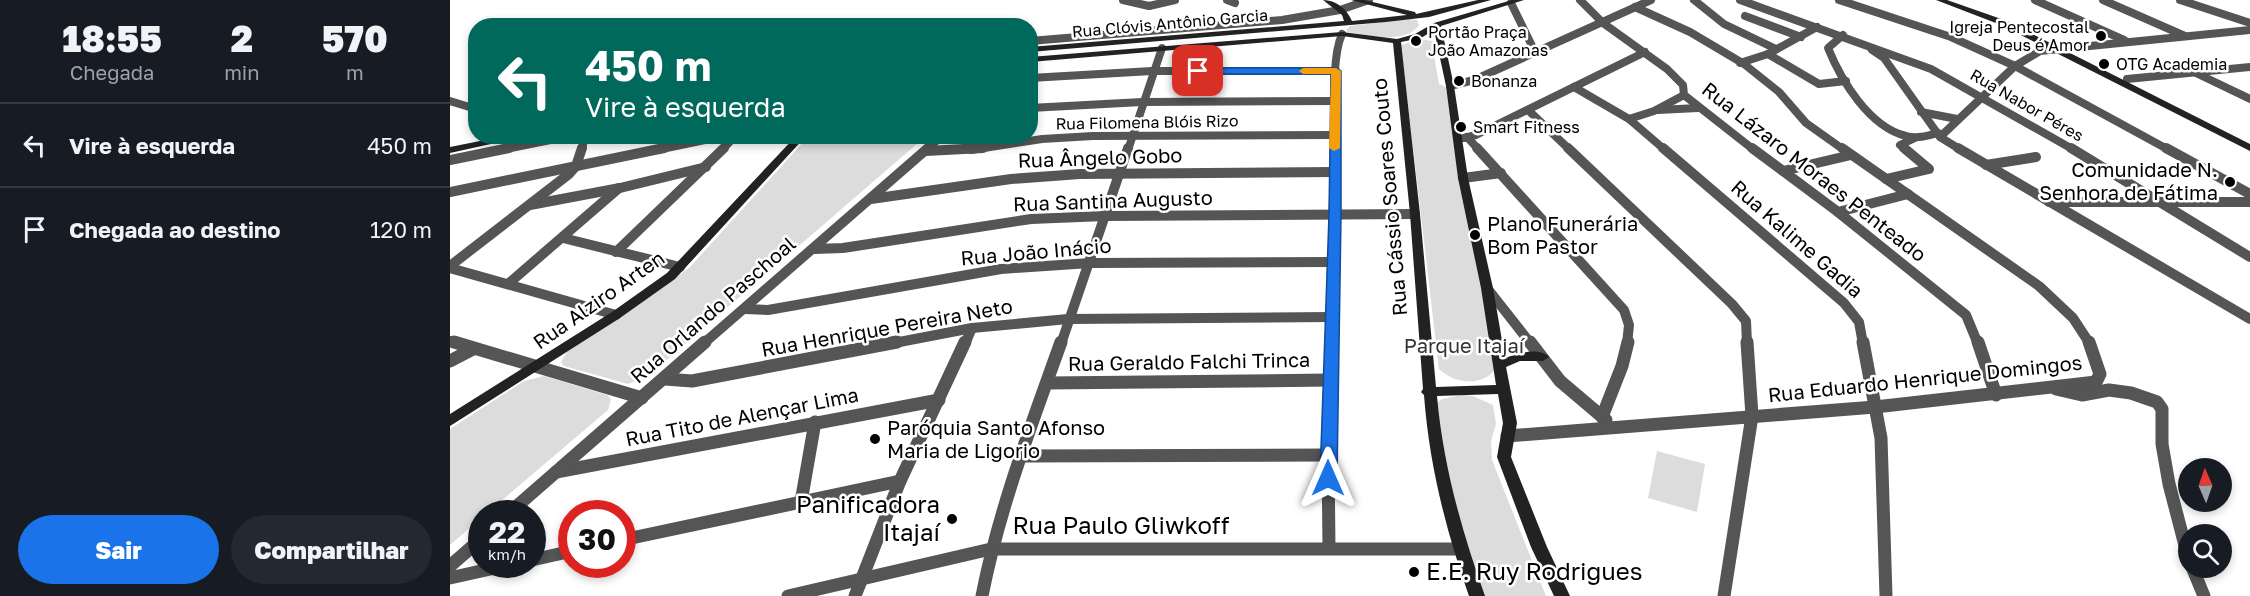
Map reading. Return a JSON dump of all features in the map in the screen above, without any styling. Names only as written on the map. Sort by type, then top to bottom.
[{"type":"street","points":[[1123,0],[1148,8],[1176,0]]},
{"type":"street","points":[[1227,0],[1235,3]]},
{"type":"street","points":[[1327,0],[1346,16],[1348,24],[1343,27],[1338,43],[1336,71],[1335,215],[1328,455],[1329,548]]},
{"type":"street","name":"Rua Clóvis Antônio Garcia","points":[[1038,49],[1348,24],[1417,16],[1487,0]]},
{"type":"street","name":"Rua Lázaro Moraes Penteado","points":[[1580,0],[1603,22],[1679,80],[1684,95],[1698,108],[1838,212],[1966,315],[1972,325],[1996,395]]},
{"type":"street","points":[[1449,81],[1474,80],[1651,0]]},
{"type":"street","points":[[1694,0],[1724,24],[1772,52],[1819,84],[1827,85],[1846,81]]},
{"type":"street","name":"Rua Nabor Péres","points":[[1740,0],[1843,35],[1931,69],[1984,97],[2163,202],[2250,257]]},
{"type":"street","points":[[1839,0],[1951,37],[2015,66],[2250,194]]},
{"type":"street","points":[[1940,0],[2004,23],[2250,148]]},
{"type":"street","points":[[1953,0],[2006,19],[2250,140]]},
{"type":"street","points":[[2035,0],[2127,42]]},
{"type":"street","points":[[2103,0],[2185,36]]},
{"type":"street","points":[[2180,0],[2250,23]]},
{"type":"street","points":[[1038,40],[1282,20],[1340,10],[1362,1],[1417,16],[1437,25],[1463,138],[1463,178],[1501,364],[1510,423],[1504,457],[1539,548],[1562,596]]},
{"type":"street","points":[[1412,38],[1437,25],[1512,4],[1535,52]]},
{"type":"street","name":"Rua Eduardo Henrique Domingos","points":[[1507,436],[1875,407],[1996,395],[2096,381],[2100,374],[2082,327],[2058,302],[2026,276],[1806,123],[1775,88],[1740,63],[1682,28],[1635,7]]},
{"type":"street","points":[[1745,16],[1801,37]]},
{"type":"street","points":[[1740,63],[1772,52],[1817,27]]},
{"type":"street","points":[[1886,179],[1929,169],[1900,145],[1915,138],[1939,135],[1952,128],[1957,119],[1984,97],[2015,66],[2040,51],[2061,47],[2250,30]]},
{"type":"street","name":"Rua Clóvis Antônio Garcia","points":[[1038,59],[1342,34],[1397,40],[1412,38]]},
{"type":"street","points":[[1843,35],[1828,48],[1846,81],[1884,126],[1915,138]]},
{"type":"street","points":[[1412,38],[1441,39]]},
{"type":"street","name":"Rua Cássio Soares Couto","points":[[1397,40],[1415,214],[1428,392],[1434,439],[1460,549],[1476,596]]},
{"type":"street","points":[[1858,41],[1885,61],[1939,135],[1986,165],[2250,319]]},
{"type":"street","points":[[1038,53],[1061,48]]},
{"type":"street","points":[[982,596],[991,549],[1020,456],[1090,263],[1152,71],[1162,48]]},
{"type":"street","points":[[1463,138],[1528,110],[1645,52]]},
{"type":"street","points":[[1885,61],[1905,58]]},
{"type":"street","points":[[2127,79],[2250,67]]},
{"type":"street","points":[[1038,78],[1152,71],[1336,71]]},
{"type":"street","points":[[2193,72],[2250,99]]},
{"type":"street","name":"Rua Kalime Gadia","points":[[1574,87],[1629,119],[1844,303],[1858,322],[1875,407],[1884,470],[1886,596]]},
{"type":"street","points":[[1629,119],[1654,111],[1684,95]]},
{"type":"street","points":[[450,101],[468,107]]},
{"type":"street","points":[[1038,108],[1142,102],[1335,101]]},
{"type":"street","points":[[1654,111],[1698,108]]},
{"type":"street","points":[[1528,110],[1741,313],[1746,321],[1752,416],[1724,596]]},
{"type":"street","points":[[1921,112],[1957,119]]},
{"type":"street","name":"Rua Filomena Blóis Rizo","points":[[1038,141],[1132,135],[1334,135]]},
{"type":"street","points":[[1463,138],[1501,173],[1618,303],[1627,316],[1629,327],[1621,372],[1602,417]]},
{"type":"street","points":[[450,150],[481,144]]},
{"type":"street","points":[[450,160],[530,144]]},
{"type":"street","points":[[450,267],[559,182],[576,166],[583,144]]},
{"type":"street","points":[[450,192],[685,144]]},
{"type":"street","points":[[616,252],[728,144]]},
{"type":"street","name":"Rua Alziro Arten","points":[[450,421],[616,315],[671,276],[795,144]]},
{"type":"street","name":"Rua Orlando Paschoal","points":[[524,500],[665,380],[933,144]]},
{"type":"street","name":"Rua Filomena Blóis Rizo","points":[[926,151],[955,151],[1010,144]]},
{"type":"street","points":[[1783,171],[1851,155]]},
{"type":"street","points":[[1986,165],[2036,157]]},
{"type":"street","points":[[528,205],[620,188],[706,167]]},
{"type":"street","name":"Rua Ângelo Gobo","points":[[869,199],[1011,179],[1119,173],[1334,172]]},
{"type":"street","points":[[1463,178],[1501,173]]},
{"type":"street","points":[[508,284],[620,188]]},
{"type":"street","points":[[1838,212],[1908,194]]},
{"type":"street","points":[[2049,202],[2250,202]]},
{"type":"street","name":"Rua Santina Augusto","points":[[814,249],[843,248],[1009,221],[1106,216],[1415,214]]},
{"type":"street","points":[[563,238],[680,267]]},
{"type":"street","name":"Rua João Inácio","points":[[745,309],[768,310],[1001,269],[1090,263],[1334,261]]},
{"type":"street","points":[[450,267],[616,315]]},
{"type":"street","points":[[1487,288],[1560,381],[1612,427]]},
{"type":"street","name":"Rua Henrique Pereira Neto","points":[[665,380],[692,381],[972,328],[1068,319],[1332,317]]},
{"type":"street","points":[[855,596],[900,481],[972,328]]},
{"type":"street","points":[[450,341],[642,398]]},
{"type":"street","points":[[450,362],[473,349]]},
{"type":"street","points":[[1501,364],[1519,357],[1543,357]]},
{"type":"street","name":"Rua Geraldo Falchi Trinca","points":[[1048,383],[1331,380]]},
{"type":"street","points":[[2050,388],[2082,395],[2109,390],[2131,393],[2157,402],[2162,409],[2162,444],[2179,524]]},
{"type":"street","points":[[1428,392],[1503,389]]},
{"type":"street","name":"Rua Tito de Alençar Lima","points":[[554,473],[939,400]]},
{"type":"street","points":[[801,502],[815,422]]},
{"type":"street","points":[[1020,456],[1328,455]]},
{"type":"street","points":[[636,537],[900,481]]},
{"type":"street","name":"Rua Paulo Gliwkoff","points":[[788,596],[991,549],[1460,549]]},
{"type":"street","points":[[450,566],[468,550]]},
{"type":"street","points":[[450,578],[468,574]]},
{"type":"street","points":[[2197,578],[2204,596]]},
{"type":"green space","points":[[1417,20],[1419,25],[1413,31],[1396,37],[1365,35],[1346,30],[1350,26]]},
{"type":"green space","name":"Parque Itajaí","points":[[1421,39],[1438,42],[1438,47],[1433,50],[1439,84],[1446,87],[1496,369],[1490,375],[1476,381],[1453,378],[1439,369],[1401,45]]},
{"type":"green space","points":[[802,144],[917,144],[648,376],[628,384],[564,366],[561,362],[567,352],[689,268]]},
{"type":"green space","points":[[544,376],[607,395],[611,399],[608,410],[502,500],[468,500],[468,529],[450,545],[450,429],[524,381]]},
{"type":"green space","points":[[1462,395],[1473,396],[1493,405],[1496,424],[1491,441],[1492,460],[1546,596],[1484,596],[1453,502],[1434,405],[1442,399]]},
{"type":"green space","points":[[1657,451],[1705,464],[1697,512],[1648,498]]},
{"type":"slow traffic","points":[[1303,71],[1336,71],[1334,148]]},
{"type":"place","name":"Igreja Pentecostal Deus é Amor","points":[[2101,36]]},
{"type":"place","name":"Portão Praça João Amazonas","points":[[1416,41]]},
{"type":"place","name":"OTG Academia","points":[[2104,64]]},
{"type":"place","name":"Bonanza","points":[[1459,81]]},
{"type":"place","name":"Smart Fitness","points":[[1461,127]]},
{"type":"place","name":"Comunidade N. Senhora de Fátima","points":[[2230,182]]},
{"type":"place","name":"Plano Funerária Bom Pastor","points":[[1475,235]]},
{"type":"place","name":"Paróquia Santo Afonso Maria de Ligorio","points":[[875,439]]},
{"type":"place","name":"Panificadora Itajaí","points":[[952,519]]},
{"type":"place","name":"E.E. Ruy Rodrigues","points":[[1414,572]]},
{"type":"route","points":[[1198,71],[1336,71],[1335,215],[1328,478]]}]
